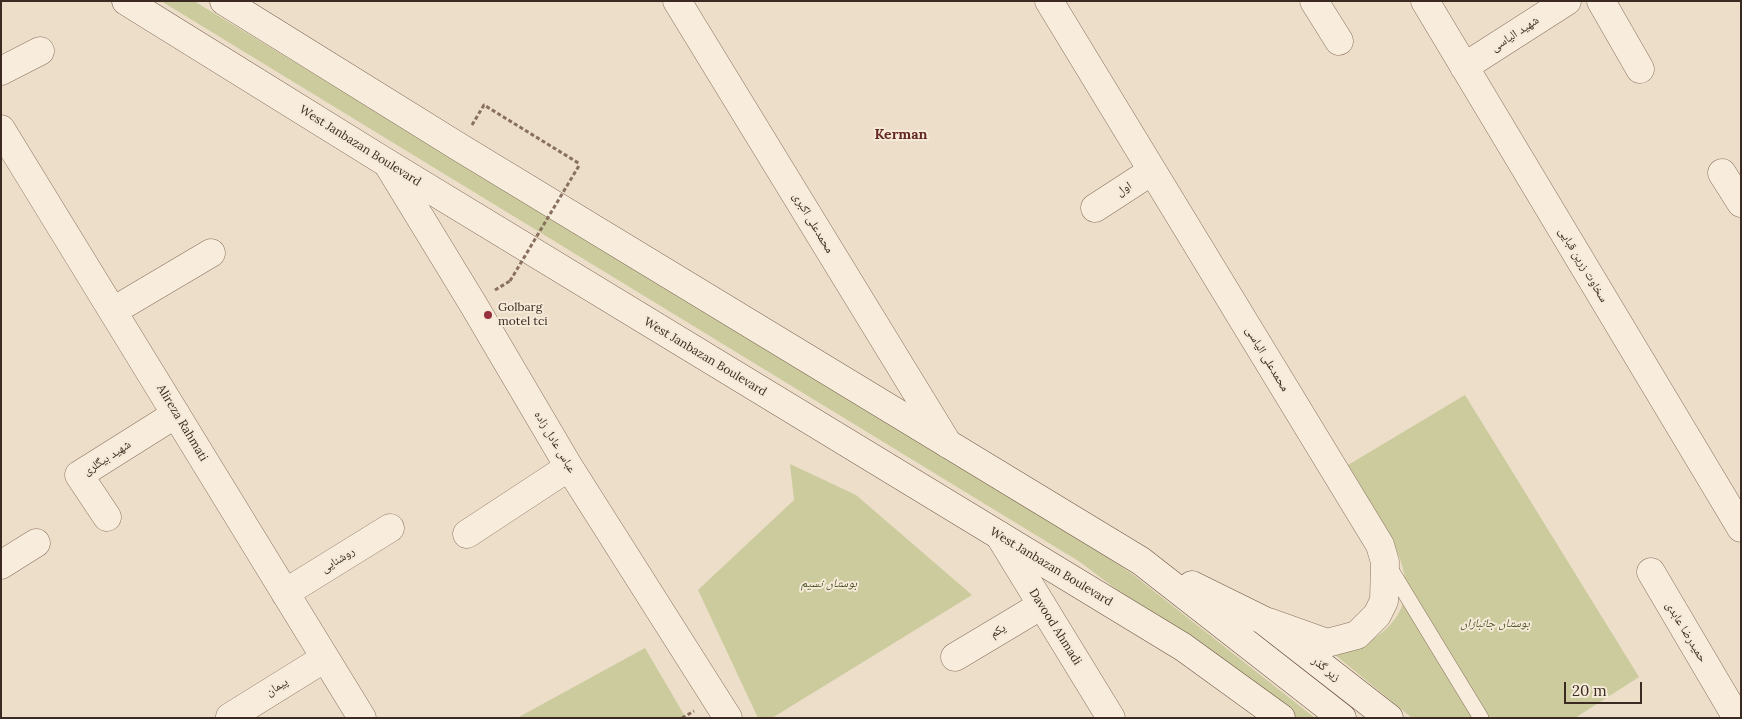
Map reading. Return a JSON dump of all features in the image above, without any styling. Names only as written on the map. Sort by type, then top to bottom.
[{"type":"street","name":"West Janbazan Boulevard","points":[[126,1],[387,164],[1182,647],[1282,718]]},
{"type":"street","points":[[224,1],[476,157],[1141,561],[1262,620]]},
{"type":"street","name":"محمدعلی اکبری","points":[[677,1],[948,444]]},
{"type":"street","name":"محمدعلی الیاسی","points":[[1049,1],[1380,545],[1385,562],[1384,601],[1377,616],[1357,635],[1326,643],[1262,620]]},
{"type":"street","points":[[1314,1],[1339,41]]},
{"type":"street","name":"سخاوت زرین قبایی","points":[[1424,1],[1741,528]]},
{"type":"street","name":"شهید الیاسی","points":[[1464,67],[1566,1]]},
{"type":"street","points":[[1601,1],[1640,69]]},
{"type":"street","points":[[1,71],[40,51]]},
{"type":"street","name":"Alireza Rahmati","points":[[1,129],[362,718]]},
{"type":"street","name":"عباس عادل زاده","points":[[387,164],[569,466],[728,718]]},
{"type":"street","name":"اول","points":[[1095,208],[1152,171]]},
{"type":"street","points":[[1722,173],[1741,203]]},
{"type":"street","points":[[113,311],[211,253]]},
{"type":"street","name":"شهید بیگلری","points":[[107,517],[79,475],[176,414]]},
{"type":"street","points":[[467,534],[569,466]]},
{"type":"street","name":"روشنایی","points":[[285,593],[390,528]]},
{"type":"street","name":"Davood Ahmadi","points":[[999,535],[1111,718]]},
{"type":"street","points":[[1,565],[36,543]]},
{"type":"street","points":[[1141,561],[1342,718]]},
{"type":"street","name":"حمیدرضا عابدی","points":[[1651,572],[1737,718]]},
{"type":"street","name":"یکم","points":[[955,657],[1042,605]]},
{"type":"street","name":"زیر گذر","points":[[1262,620],[1389,718]]},
{"type":"street","name":"پیمان","points":[[230,717],[325,658]]},
{"type":"lane","points":[[1385,562],[1480,718]]},
{"type":"path","points":[[484,105],[580,164],[510,281],[492,292]]},
{"type":"green space","points":[[161,1],[194,1],[1089,545],[1131,573],[1315,718],[1287,718],[1080,562]]},
{"type":"green space","name":"بوستان جانبازان","points":[[1465,395],[1639,677],[1575,718],[1412,718],[1334,654],[1374,639],[1385,630],[1397,616],[1403,602],[1405,588],[1400,558],[1378,515],[1348,465]]},
{"type":"green space","name":"بوستان نسیم","points":[[790,464],[856,495],[972,595],[772,718],[758,718],[698,590],[794,500]]},
{"type":"green space","points":[[645,648],[686,718],[517,718]]},
{"type":"place","name":"Golbarg motel tci","points":[[488,315]]},
{"type":"district","name":"Kerman","points":[[901,135]]}]
